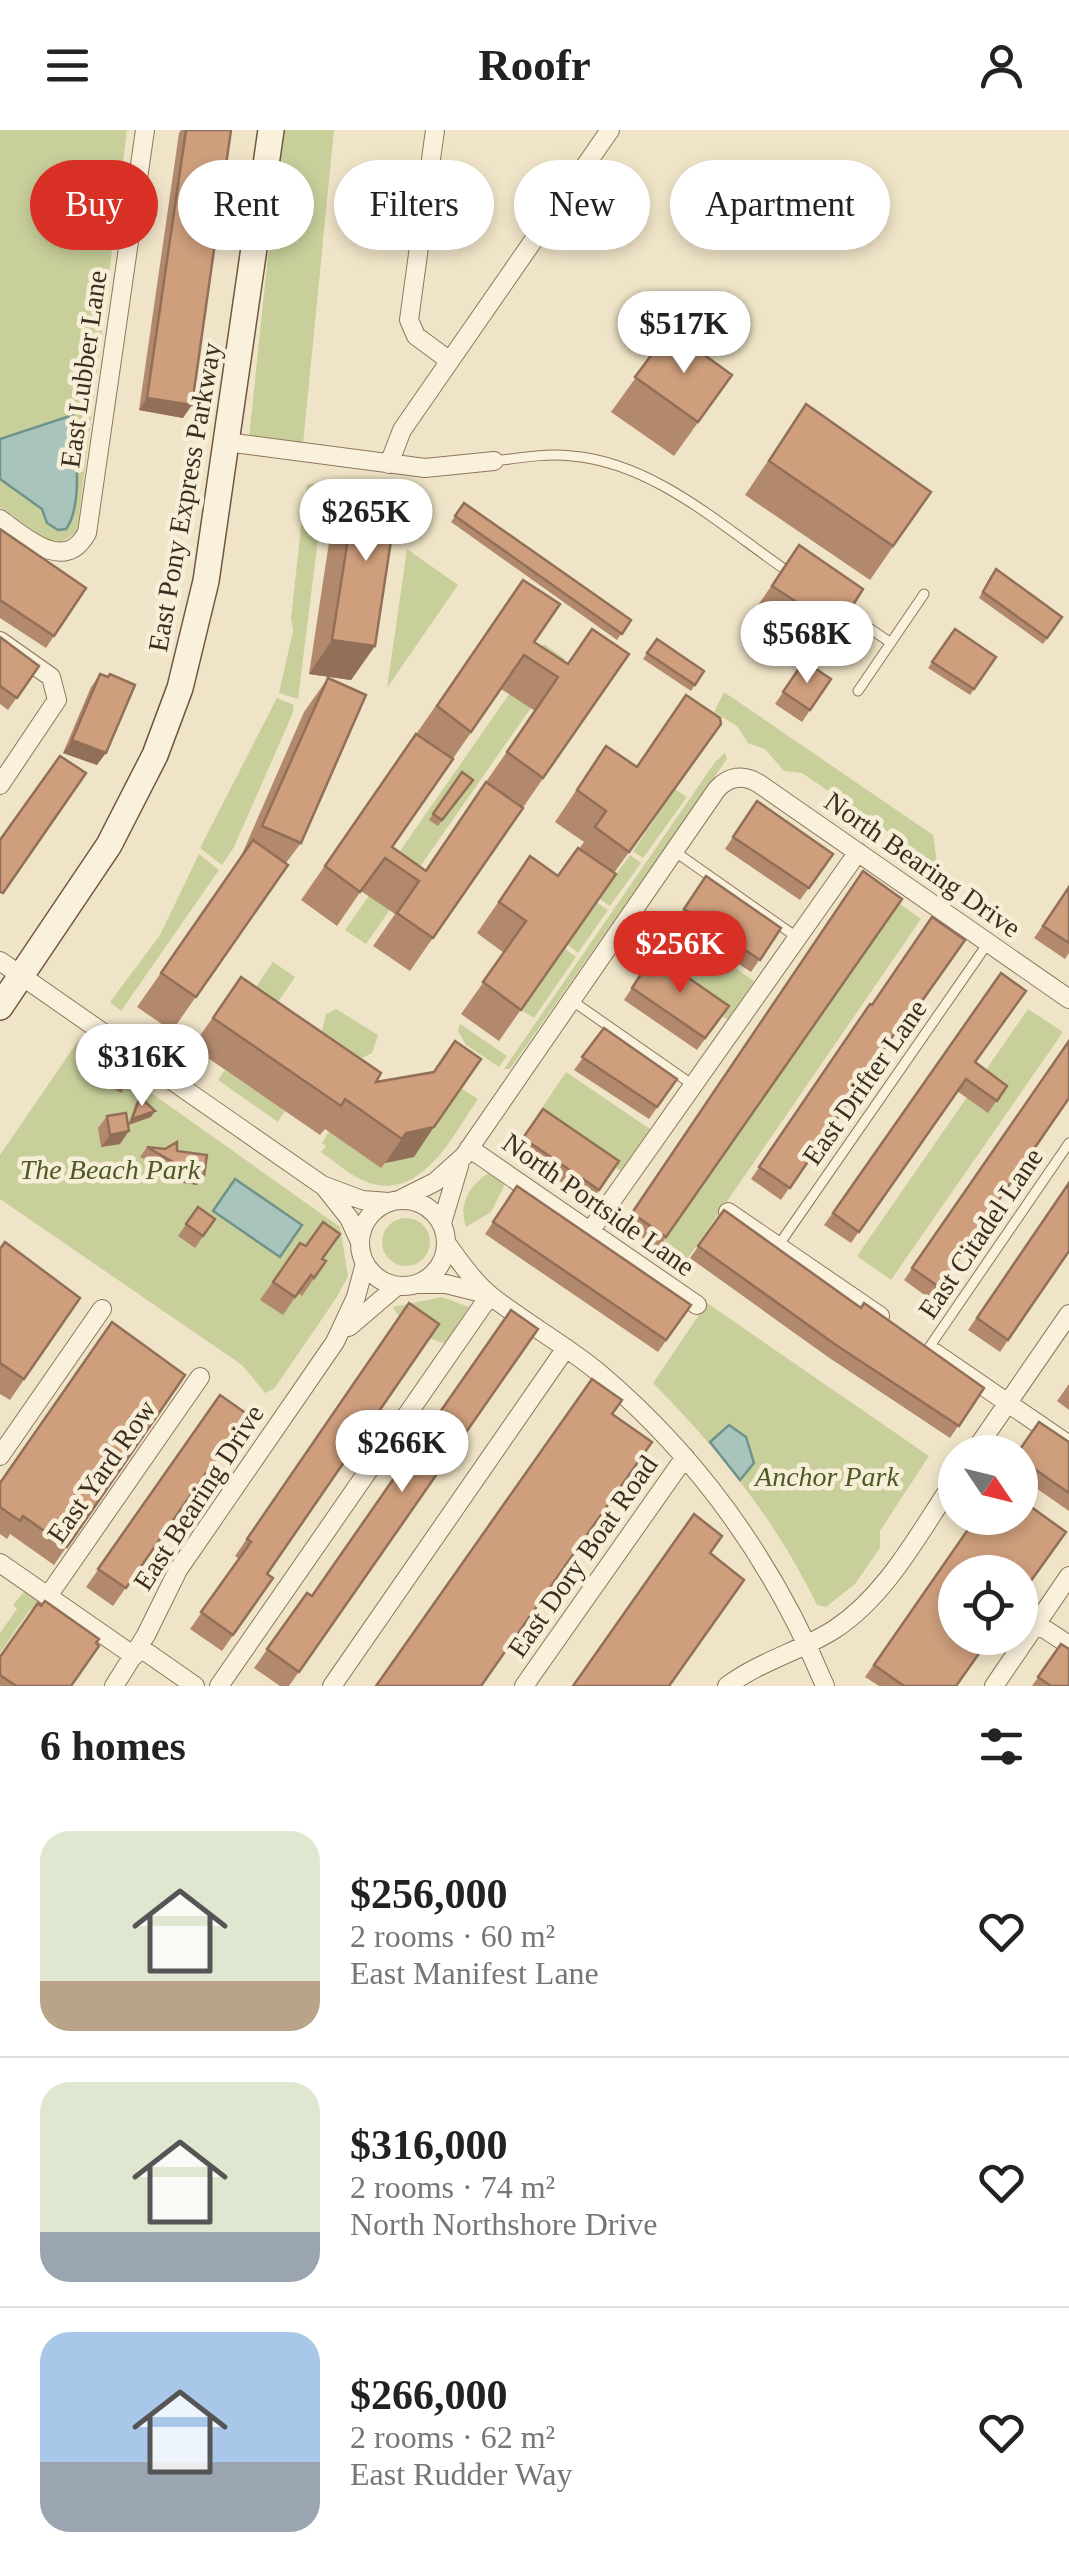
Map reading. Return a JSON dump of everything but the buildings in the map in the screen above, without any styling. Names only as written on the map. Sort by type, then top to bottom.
[{"type":"main road","name":"East Pony Express Parkway","points":[[0,1007],[109,845],[168,722],[200,617],[271,130]]},
{"type":"street","name":"East Lubber Lane","points":[[0,520],[47,551],[70,550],[83,540],[144,130]]},
{"type":"street","points":[[435,130],[409,320],[420,340],[450,361]]},
{"type":"street","points":[[389,464],[397,438],[601,133]]},
{"type":"street","points":[[226,442],[443,468],[494,461]]},
{"type":"street","points":[[0,641],[46,672],[56,690],[56,706],[0,786]]},
{"type":"street","name":"North Bearing Drive","points":[[674,852],[717,789],[730,779],[745,778],[1069,999]]},
{"type":"street","points":[[674,852],[466,1152],[450,1186],[442,1223],[446,1244],[490,1295],[618,1390],[685,1457],[756,1550],[825,1686]]},
{"type":"street","points":[[591,1230],[858,852]]},
{"type":"street","points":[[0,961],[322,1185],[362,1200],[420,1202],[442,1223]]},
{"type":"street","points":[[360,1242],[365,1222],[394,1201],[435,1182],[466,1152]]},
{"type":"street","name":"North Portside Lane","points":[[466,1152],[591,1230],[697,1305]]},
{"type":"street","points":[[322,1185],[349,1218],[364,1263],[356,1298],[334,1342]]},
{"type":"street","points":[[728,1212],[1069,1446]]},
{"type":"street","points":[[418,1284],[435,1272],[446,1244]]},
{"type":"street","points":[[364,1263],[378,1278],[398,1286],[458,1286],[490,1295]]},
{"type":"street","points":[[334,1342],[398,1286]]},
{"type":"street","points":[[219,1686],[490,1295]]},
{"type":"street","points":[[0,1456],[102,1309]]},
{"type":"street","points":[[985,1435],[1069,1314]]},
{"type":"street","name":"East Bearing Drive","points":[[114,1686],[137,1651],[178,1570],[334,1342]]},
{"type":"street","points":[[332,1686],[566,1348]]},
{"type":"street","name":"East Yard Row","points":[[48,1596],[200,1377]]},
{"type":"street","name":"East Dory Boat Road","points":[[524,1686],[685,1457]]},
{"type":"street","points":[[727,1686],[751,1669],[807,1644],[851,1618],[879,1590],[938,1505]]},
{"type":"street","points":[[0,1563],[195,1686]]},
{"type":"street","points":[[1038,1622],[1069,1576]]},
{"type":"street","points":[[1038,1625],[1069,1645]]},
{"type":"street","points":[[994,1686],[1016,1655]]},
{"type":"lane","points":[[494,461],[573,456],[628,468],[663,486],[795,577]]},
{"type":"lane","points":[[858,691],[924,594]]},
{"type":"lane","points":[[827,599],[891,643]]},
{"type":"lane","points":[[674,852],[798,938]]},
{"type":"lane","name":"East Drifter Lane","points":[[778,1246],[988,943]]},
{"type":"lane","points":[[571,1000],[695,1086]]},
{"type":"lane","name":"East Citadel Lane","points":[[913,1338],[1069,1143]]},
{"type":"green space","points":[[0,130],[127,130],[123,160],[30,160],[30,250],[112,250],[77,532],[55,546],[0,507]]},
{"type":"green space","points":[[281,130],[334,130],[303,444],[249,438],[269,250],[314,250],[314,160],[278,160]]},
{"type":"green space","points":[[307,484],[357,487],[354,513],[304,506]]},
{"type":"green space","points":[[303,509],[321,515],[298,699],[279,693],[293,631],[291,618]]},
{"type":"green space","points":[[407,549],[458,585],[387,688]]},
{"type":"green space","points":[[544,644],[565,659],[366,944],[345,930]]},
{"type":"green space","points":[[724,692],[933,835],[935,874],[928,870],[925,857],[802,773],[784,771],[765,749],[748,743],[737,726],[714,712]]},
{"type":"green space","points":[[277,698],[294,705],[292,715],[234,847],[222,865],[200,848]]},
{"type":"green space","points":[[725,753],[727,759],[510,1069],[504,1069],[715,762]]},
{"type":"green space","points":[[675,789],[687,797],[643,858],[633,851]]},
{"type":"green space","points":[[199,854],[219,870],[121,1011],[110,1002],[160,935]]},
{"type":"green space","points":[[630,855],[641,863],[610,906],[588,891],[586,875],[606,888]]},
{"type":"green space","points":[[585,894],[608,910],[578,953],[567,944],[594,906]]},
{"type":"green space","points":[[897,902],[921,919],[686,1261],[666,1265],[652,1258]]},
{"type":"green space","points":[[661,916],[754,981],[728,1020],[632,956]]},
{"type":"green space","points":[[564,948],[576,957],[534,1018],[521,1010]]},
{"type":"green space","points":[[273,962],[295,977],[278,1002],[256,987]]},
{"type":"green space","points":[[336,1009],[378,1035],[372,1053],[362,1058],[322,1031],[326,1014]]},
{"type":"green space","points":[[1028,1009],[1063,1032],[891,1280],[857,1256]]},
{"type":"green space","points":[[460,1024],[507,1056],[499,1067],[466,1045],[458,1031]]},
{"type":"green space","name":"The Beach Park","points":[[78,1041],[340,1227],[348,1276],[274,1389],[265,1393],[242,1365],[0,1199],[0,1155]]},
{"type":"green space","points":[[225,1070],[285,1111],[278,1122],[218,1080]]},
{"type":"green space","points":[[566,1072],[650,1129],[621,1171],[537,1115]]},
{"type":"green space","points":[[461,1088],[478,1099],[434,1162],[404,1183],[387,1186],[367,1182],[321,1152],[326,1146],[322,1143],[346,1103],[389,1158]]},
{"type":"green space","points":[[490,1172],[506,1182],[491,1212],[466,1227],[464,1210],[468,1195]]},
{"type":"green space","points":[[406,1218],[423,1225],[430,1242],[423,1259],[406,1266],[389,1259],[382,1242],[389,1225]]},
{"type":"green space","points":[[442,1297],[469,1307],[445,1343],[415,1330],[393,1307]]},
{"type":"green space","name":"Anchor Park","points":[[707,1303],[929,1456],[880,1531],[880,1548],[855,1584],[826,1607],[817,1605],[783,1544],[744,1487],[653,1383]]},
{"type":"green space","points":[[27,1588],[46,1603],[41,1610],[35,1607],[29,1611],[0,1653],[0,1633],[17,1609],[13,1605]]},
{"type":"water","points":[[73,415],[75,505],[66,529],[58,530],[47,523],[42,509],[0,479],[0,439]]},
{"type":"water","points":[[235,1179],[302,1225],[280,1257],[213,1211]]},
{"type":"water","points":[[729,1425],[746,1437],[754,1463],[740,1480],[710,1442]]}]
